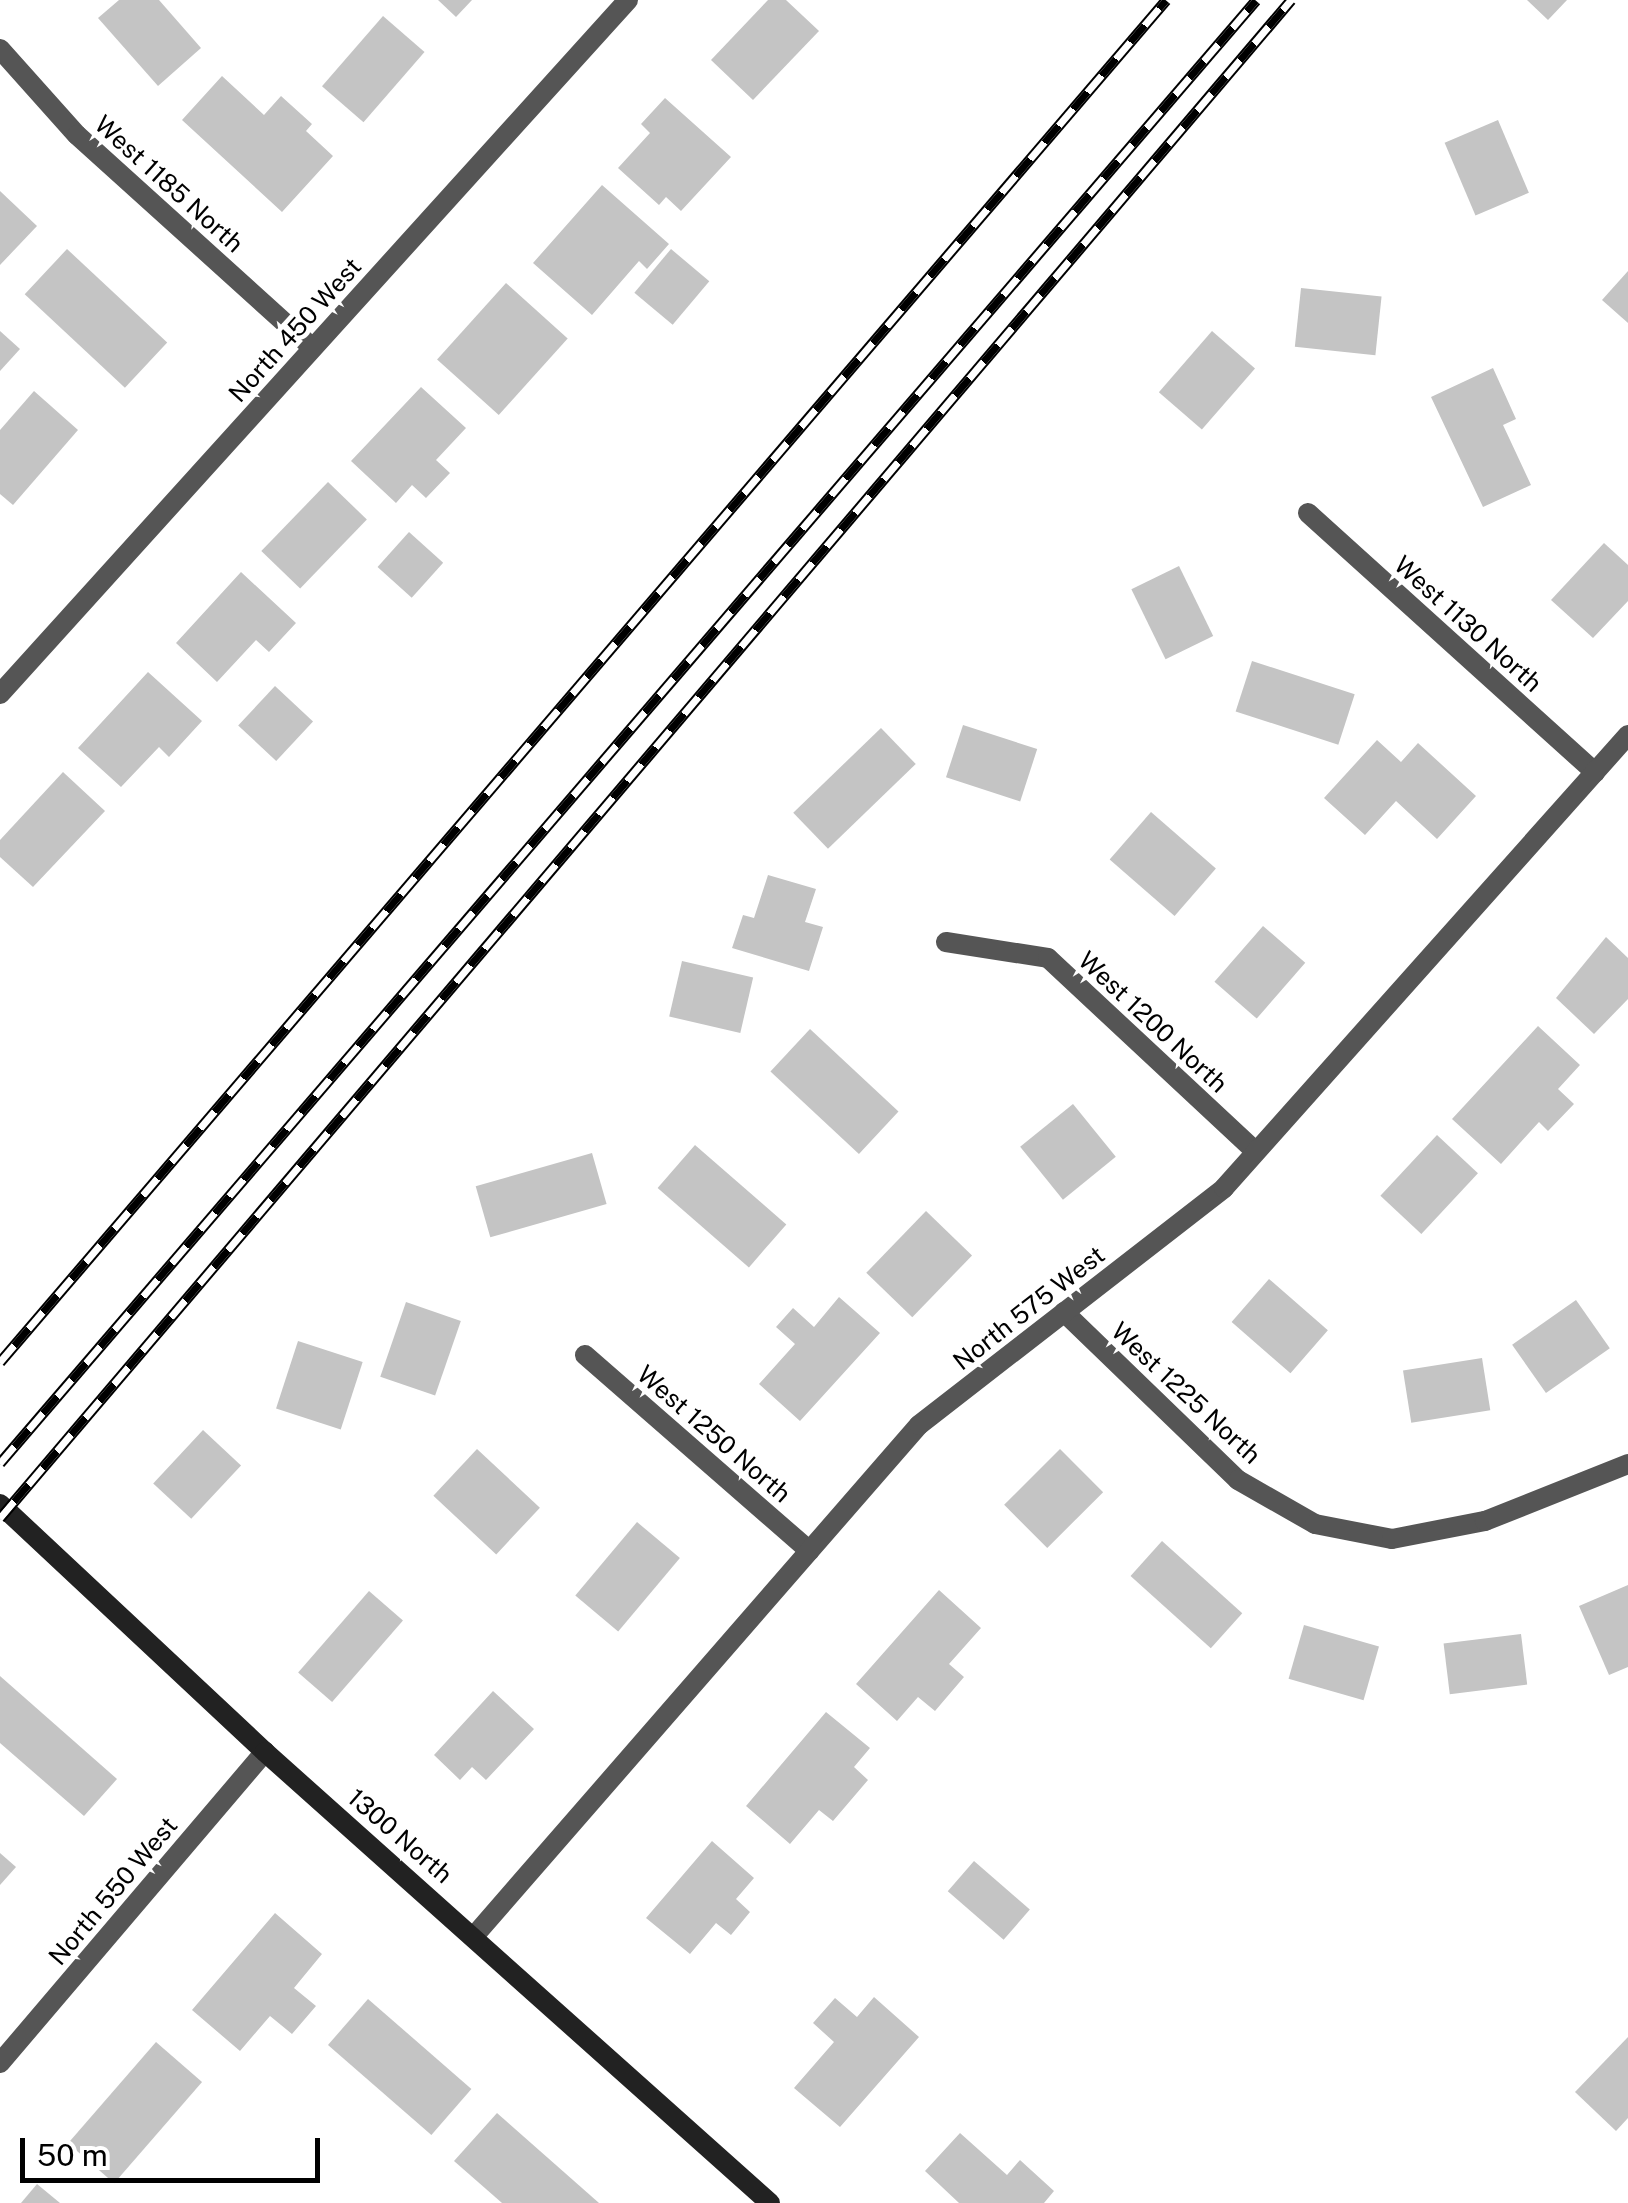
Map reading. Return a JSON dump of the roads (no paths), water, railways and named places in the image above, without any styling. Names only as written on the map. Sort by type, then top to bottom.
[{"type":"street","name":"North 450 West","points":[[0,694],[628,0]]},
{"type":"street","name":"West 1185 North","points":[[0,50],[76,135],[312,347]]},
{"type":"street","name":"West 1130 North","points":[[1308,513],[1595,772]]},
{"type":"street","name":"North 575 West","points":[[475,1935],[919,1426],[1224,1188],[1628,735]]},
{"type":"street","name":"West 1200 North","points":[[946,942],[1048,958],[1256,1152]]},
{"type":"street","name":"West 1225 North","points":[[1064,1312],[1238,1480],[1315,1524],[1392,1539],[1485,1521],[1628,1464]]},
{"type":"street","name":"West 1250 North","points":[[585,1355],[810,1551]]},
{"type":"street","name":"1300 North","points":[[0,1504],[264,1752],[475,1935],[770,2203]]},
{"type":"street","name":"North 550 West","points":[[0,2063],[264,1752]]},
{"type":"railway","points":[[0,1362],[1166,0]]},
{"type":"railway","points":[[0,1463],[1256,0]]},
{"type":"railway","points":[[0,1518],[1291,0]]}]
